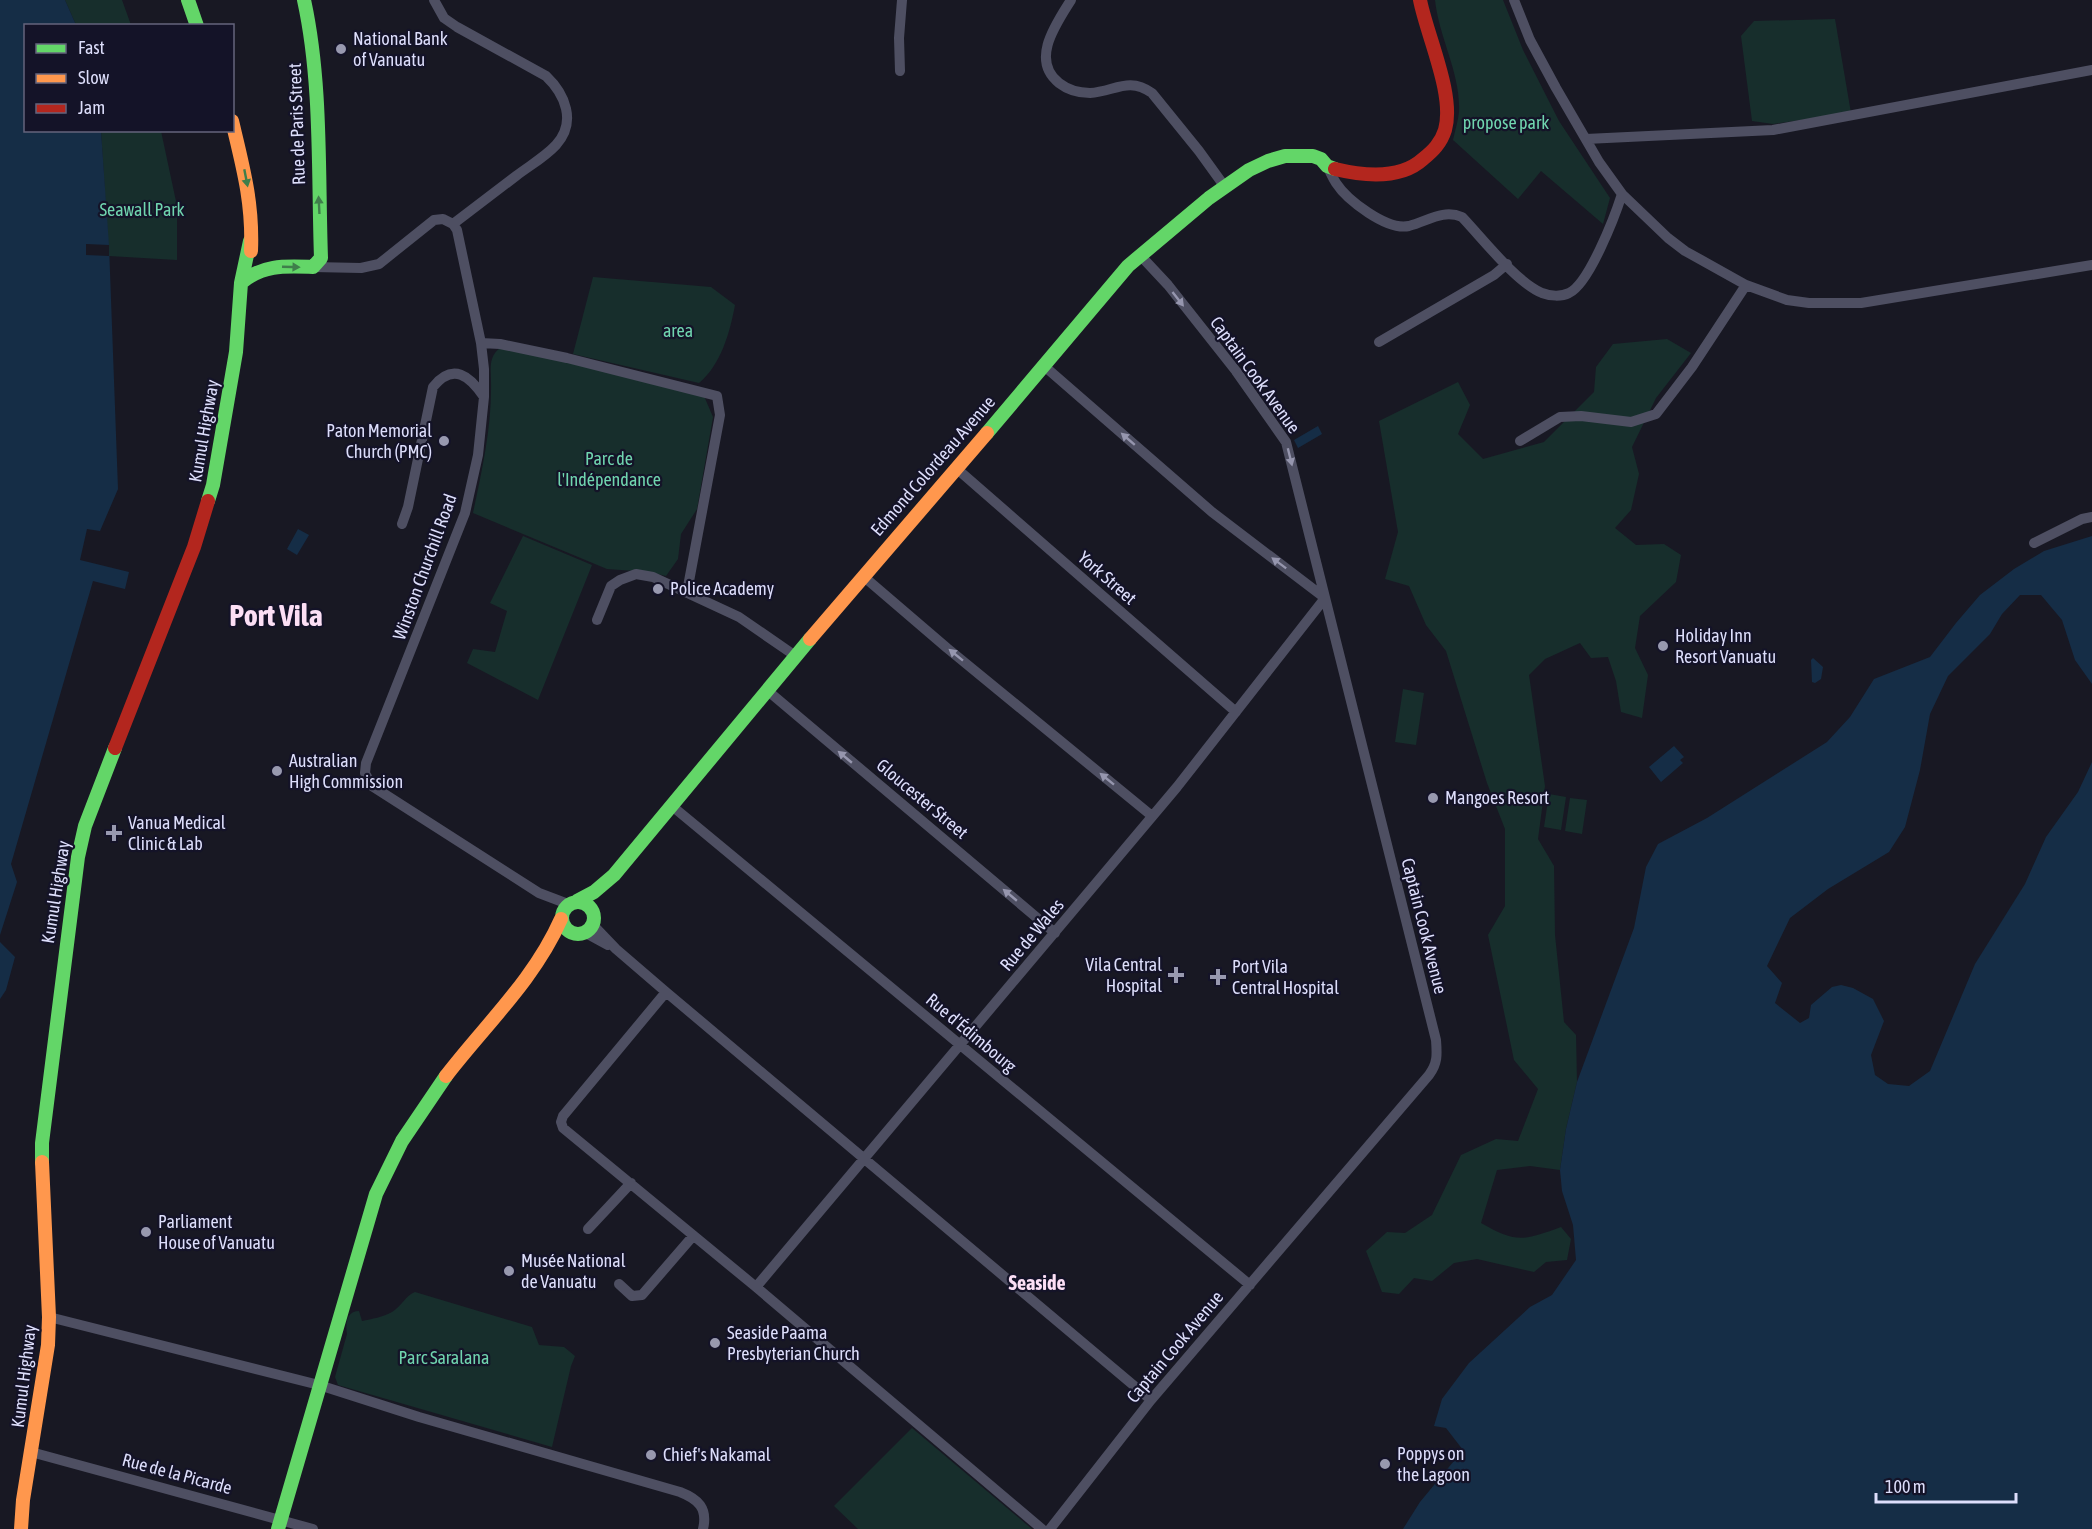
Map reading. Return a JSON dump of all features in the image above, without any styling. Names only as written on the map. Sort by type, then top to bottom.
[{"type":"street","points":[[188,0],[196,24]]},
{"type":"street","name":"Rue de Paris Street","points":[[304,0],[310,28],[315,82],[321,258],[327,265]]},
{"type":"street","points":[[241,283],[250,273],[261,268],[327,265],[368,268],[379,264],[434,220],[443,219],[453,224],[555,146],[566,127],[567,105],[560,91],[546,76],[444,18],[434,0]]},
{"type":"street","points":[[900,71],[899,38],[902,0]]},
{"type":"street","points":[[1071,0],[1055,26],[1049,41],[1046,58],[1050,73],[1066,88],[1078,92],[1103,91],[1131,85],[1145,88],[1152,93],[1199,151],[1225,187]]},
{"type":"street","name":"Edmond Colordeau Avenue","points":[[614,875],[863,576],[1128,266],[1140,255],[1225,187],[1254,167],[1284,156],[1305,155],[1322,159],[1327,166],[1358,173],[1385,175],[1407,170],[1426,159],[1439,143],[1446,124],[1448,102],[1422,16],[1420,0]]},
{"type":"street","points":[[1514,0],[1530,40],[1586,139],[1622,194],[1646,219],[1676,244],[1746,285],[1787,300],[1809,303],[1861,303],[2092,265]]},
{"type":"street","points":[[1586,139],[1773,130],[2092,70]]},
{"type":"street","points":[[234,129],[248,186],[252,224],[251,254],[261,268]]},
{"type":"street","points":[[1327,166],[1336,184],[1347,196],[1383,221],[1406,227],[1443,214],[1452,213],[1462,217],[1531,287],[1543,294],[1557,296],[1570,293],[1579,285],[1613,223],[1622,194]]},
{"type":"street","name":"Winston Churchill Road","points":[[453,224],[457,230],[482,344],[484,397],[478,455],[465,513],[366,763],[365,773],[372,786],[567,909]]},
{"type":"street","name":"Kumul Highway","points":[[21,1529],[23,1500],[47,1353],[49,1317],[42,1143],[78,857],[94,803],[194,547],[213,485],[236,352],[241,283],[250,241]]},
{"type":"street","name":"Captain Cook Avenue","points":[[1050,1529],[1151,1400],[1429,1075],[1435,1067],[1437,1056],[1436,1040],[1286,442],[1236,371],[1168,285],[1140,255]]},
{"type":"street","points":[[1379,342],[1494,275],[1507,264]]},
{"type":"street","points":[[1520,441],[1560,417],[1581,416],[1631,422],[1656,414],[1692,367],[1746,285]]},
{"type":"street","points":[[482,344],[500,344],[567,358],[717,396],[720,415],[687,592]]},
{"type":"street","points":[[1043,365],[1212,512],[1325,598]]},
{"type":"street","points":[[402,524],[408,507],[433,387],[445,376],[460,374],[475,384],[484,397]]},
{"type":"street","name":"York Street","points":[[956,468],[1236,712]]},
{"type":"street","points":[[2034,543],[2082,519],[2092,517]]},
{"type":"street","points":[[597,620],[611,586],[636,574],[653,578],[687,592],[739,617],[797,657]]},
{"type":"street","points":[[863,576],[1152,816]]},
{"type":"street","name":"Rue de Wales","points":[[756,1287],[1152,816],[1325,598]]},
{"type":"street","name":"Gloucester Street","points":[[768,691],[1055,933]]},
{"type":"street","name":"Rue d'Édimbourg","points":[[672,806],[1250,1285]]},
{"type":"street","points":[[536,968],[567,909],[594,892],[614,875]]},
{"type":"street","points":[[279,1524],[362,1238],[387,1167],[425,1103],[536,968],[561,945],[588,926],[614,875]]},
{"type":"street","points":[[567,909],[584,903],[588,926],[1151,1400]]},
{"type":"street","points":[[567,909],[564,927],[570,932],[588,926]]},
{"type":"street","points":[[666,992],[563,1116],[561,1122],[563,1128],[756,1287],[1042,1529]]},
{"type":"street","points":[[588,1229],[631,1183]]},
{"type":"street","points":[[619,1284],[632,1296],[642,1295],[693,1236]]},
{"type":"street","points":[[49,1317],[319,1385],[418,1417],[691,1496],[702,1506],[705,1519],[703,1529]]},
{"type":"street","name":"Rue de la Picarde","points":[[31,1452],[279,1524],[313,1529]]},
{"type":"green space","points":[[65,0],[122,0],[131,24],[76,24]]},
{"type":"green space","name":"propose park","points":[[1435,0],[1503,0],[1523,50],[1559,121],[1610,198],[1603,224],[1541,171],[1518,199],[1453,140],[1459,112],[1459,98]]},
{"type":"green space","points":[[1835,19],[1851,113],[1773,124],[1752,121],[1741,36],[1754,21]]},
{"type":"green space","name":"Seawall Park","points":[[101,132],[161,132],[177,206],[177,260],[109,256]]},
{"type":"green space","name":"area","points":[[593,277],[711,287],[735,305],[719,358],[707,376],[699,383],[573,354]]},
{"type":"green space","points":[[1667,339],[1691,353],[1656,398],[1632,447],[1639,474],[1631,510],[1615,528],[1636,545],[1664,544],[1681,555],[1676,582],[1640,616],[1635,648],[1648,675],[1642,718],[1621,712],[1616,681],[1608,657],[1591,658],[1580,643],[1545,659],[1529,675],[1545,786],[1538,839],[1554,866],[1555,935],[1564,1022],[1576,1035],[1577,1082],[1566,1129],[1560,1170],[1530,1166],[1497,1170],[1481,1223],[1503,1234],[1520,1238],[1561,1227],[1571,1239],[1567,1260],[1546,1262],[1534,1272],[1477,1259],[1454,1263],[1432,1281],[1414,1278],[1399,1294],[1382,1292],[1366,1251],[1387,1232],[1405,1233],[1432,1215],[1461,1155],[1496,1139],[1518,1141],[1538,1089],[1514,1060],[1488,935],[1505,906],[1505,829],[1487,783],[1446,651],[1426,625],[1409,586],[1385,579],[1398,532],[1379,421],[1458,382],[1470,405],[1458,434],[1483,459],[1544,442],[1594,392],[1596,367],[1613,344]]},
{"type":"green space","name":"Parc de l'Indépendance","points":[[500,348],[538,354],[704,396],[713,417],[697,509],[681,534],[678,559],[666,576],[649,572],[607,569],[473,513],[488,431],[491,364]]},
{"type":"green space","points":[[523,536],[592,565],[538,700],[467,663],[473,649],[495,652],[507,611],[490,603]]},
{"type":"green space","points":[[1403,689],[1424,693],[1416,745],[1395,742]]},
{"type":"green space","points":[[1549,794],[1566,797],[1561,830],[1544,827]]},
{"type":"green space","points":[[1570,798],[1587,800],[1582,834],[1565,831]]},
{"type":"green space","name":"Parc Saralana","points":[[415,1292],[532,1327],[539,1345],[564,1347],[575,1356],[552,1447],[338,1385],[335,1377],[347,1334],[346,1326],[349,1315],[359,1311],[362,1321],[377,1318],[395,1310]]},
{"type":"green space","points":[[912,1428],[1032,1529],[858,1529],[834,1506]]},
{"type":"water","points":[[0,0],[65,0],[76,24],[24,24],[24,132],[101,132],[109,245],[118,489],[100,531],[87,529],[80,560],[129,572],[125,589],[93,581],[11,864],[17,882],[0,935]]},
{"type":"water","points":[[1318,426],[1322,434],[1298,448],[1294,440]]},
{"type":"water","points":[[298,529],[309,535],[297,555],[287,549]]},
{"type":"water","points":[[2092,536],[2092,684],[2075,660],[2062,620],[2041,595],[2020,595],[2002,614],[1990,634],[1948,676],[1930,714],[1920,770],[1905,827],[1889,852],[1828,889],[1790,918],[1767,966],[1782,983],[1775,1003],[1800,1023],[1809,1018],[1811,1005],[1832,987],[1841,985],[1853,988],[1873,999],[1884,1021],[1871,1055],[1875,1075],[1888,1084],[1909,1086],[1930,1071],[1975,964],[2025,884],[2046,837],[2078,792],[2092,762],[2092,1529],[1403,1529],[1420,1502],[1463,1450],[1446,1428],[1434,1426],[1442,1399],[1469,1363],[1530,1307],[1552,1295],[1576,1260],[1573,1225],[1562,1191],[1560,1170],[1566,1129],[1577,1082],[1634,928],[1646,867],[1658,844],[1707,818],[1827,742],[1850,717],[1874,679],[1930,657],[1980,595],[2014,569],[2044,551]]},
{"type":"water","points":[[1813,658],[1823,667],[1821,679],[1815,683],[1812,682],[1811,660]]},
{"type":"water","points":[[1674,746],[1684,757],[1680,760],[1683,763],[1661,782],[1649,767]]},
{"type":"water","points":[[0,942],[15,957],[6,990],[0,999]]},
{"type":"pier","points":[[86,244],[109,245],[109,256],[86,255]]},
{"type":"traffic: fast","points":[[188,0],[196,24]]},
{"type":"traffic: fast","points":[[241,283],[266,269],[313,267],[321,258],[314,63],[304,0]]},
{"type":"traffic: fast","points":[[987,433],[1128,266],[1209,198],[1249,170],[1285,156],[1313,156],[1335,169]]},
{"type":"traffic: fast","points":[[208,501],[213,485],[236,352],[241,283],[250,241]]},
{"type":"traffic: fast","points":[[577,901],[594,892],[614,875],[810,639]]},
{"type":"traffic: fast","points":[[42,1162],[42,1143],[78,857],[85,826],[115,748]]},
{"type":"traffic: fast","points":[[578,902],[590,906],[594,918],[590,930],[578,934],[566,930],[562,918],[566,906],[578,902]]},
{"type":"traffic: fast","points":[[278,1529],[376,1194],[402,1141],[446,1076]]},
{"type":"traffic: slow","points":[[234,130],[249,201],[251,251]]},
{"type":"traffic: slow","points":[[810,639],[987,433]]},
{"type":"traffic: slow","points":[[446,1076],[523,982],[550,941],[561,919]]},
{"type":"traffic: slow","points":[[21,1529],[23,1500],[48,1345],[49,1317],[42,1162]]},
{"type":"traffic: jam","points":[[1335,169],[1370,174],[1404,170],[1427,156],[1441,139],[1447,116],[1446,100],[1439,65],[1420,0]]},
{"type":"traffic: jam","points":[[115,748],[194,547],[208,501]]},
{"type":"place","name":"National Bank of Vanuatu","points":[[341,49]]},
{"type":"place","name":"Paton Memorial Church (PMC)","points":[[444,441]]},
{"type":"place","name":"Police Academy","points":[[658,589]]},
{"type":"place","name":"Holiday Inn Resort Vanuatu","points":[[1663,646]]},
{"type":"place","name":"Australian High Commission","points":[[277,771]]},
{"type":"place","name":"Mangoes Resort","points":[[1433,798]]},
{"type":"place","name":"Vanua Medical Clinic & Lab","points":[[114,833]]},
{"type":"place","name":"Vila Central Hospital","points":[[1176,975]]},
{"type":"place","name":"Port Vila Central Hospital","points":[[1218,977]]},
{"type":"place","name":"Parliament House of Vanuatu","points":[[146,1232]]},
{"type":"place","name":"Musée National de Vanuatu","points":[[509,1271]]},
{"type":"place","name":"Seaside Paama Presbyterian Church","points":[[715,1343]]},
{"type":"place","name":"Chief's Nakamal","points":[[651,1455]]},
{"type":"place","name":"Poppys on the Lagoon","points":[[1385,1464]]},
{"type":"district","name":"Port Vila","points":[[276,616]]},
{"type":"district","name":"Seaside","points":[[1037,1283]]}]
